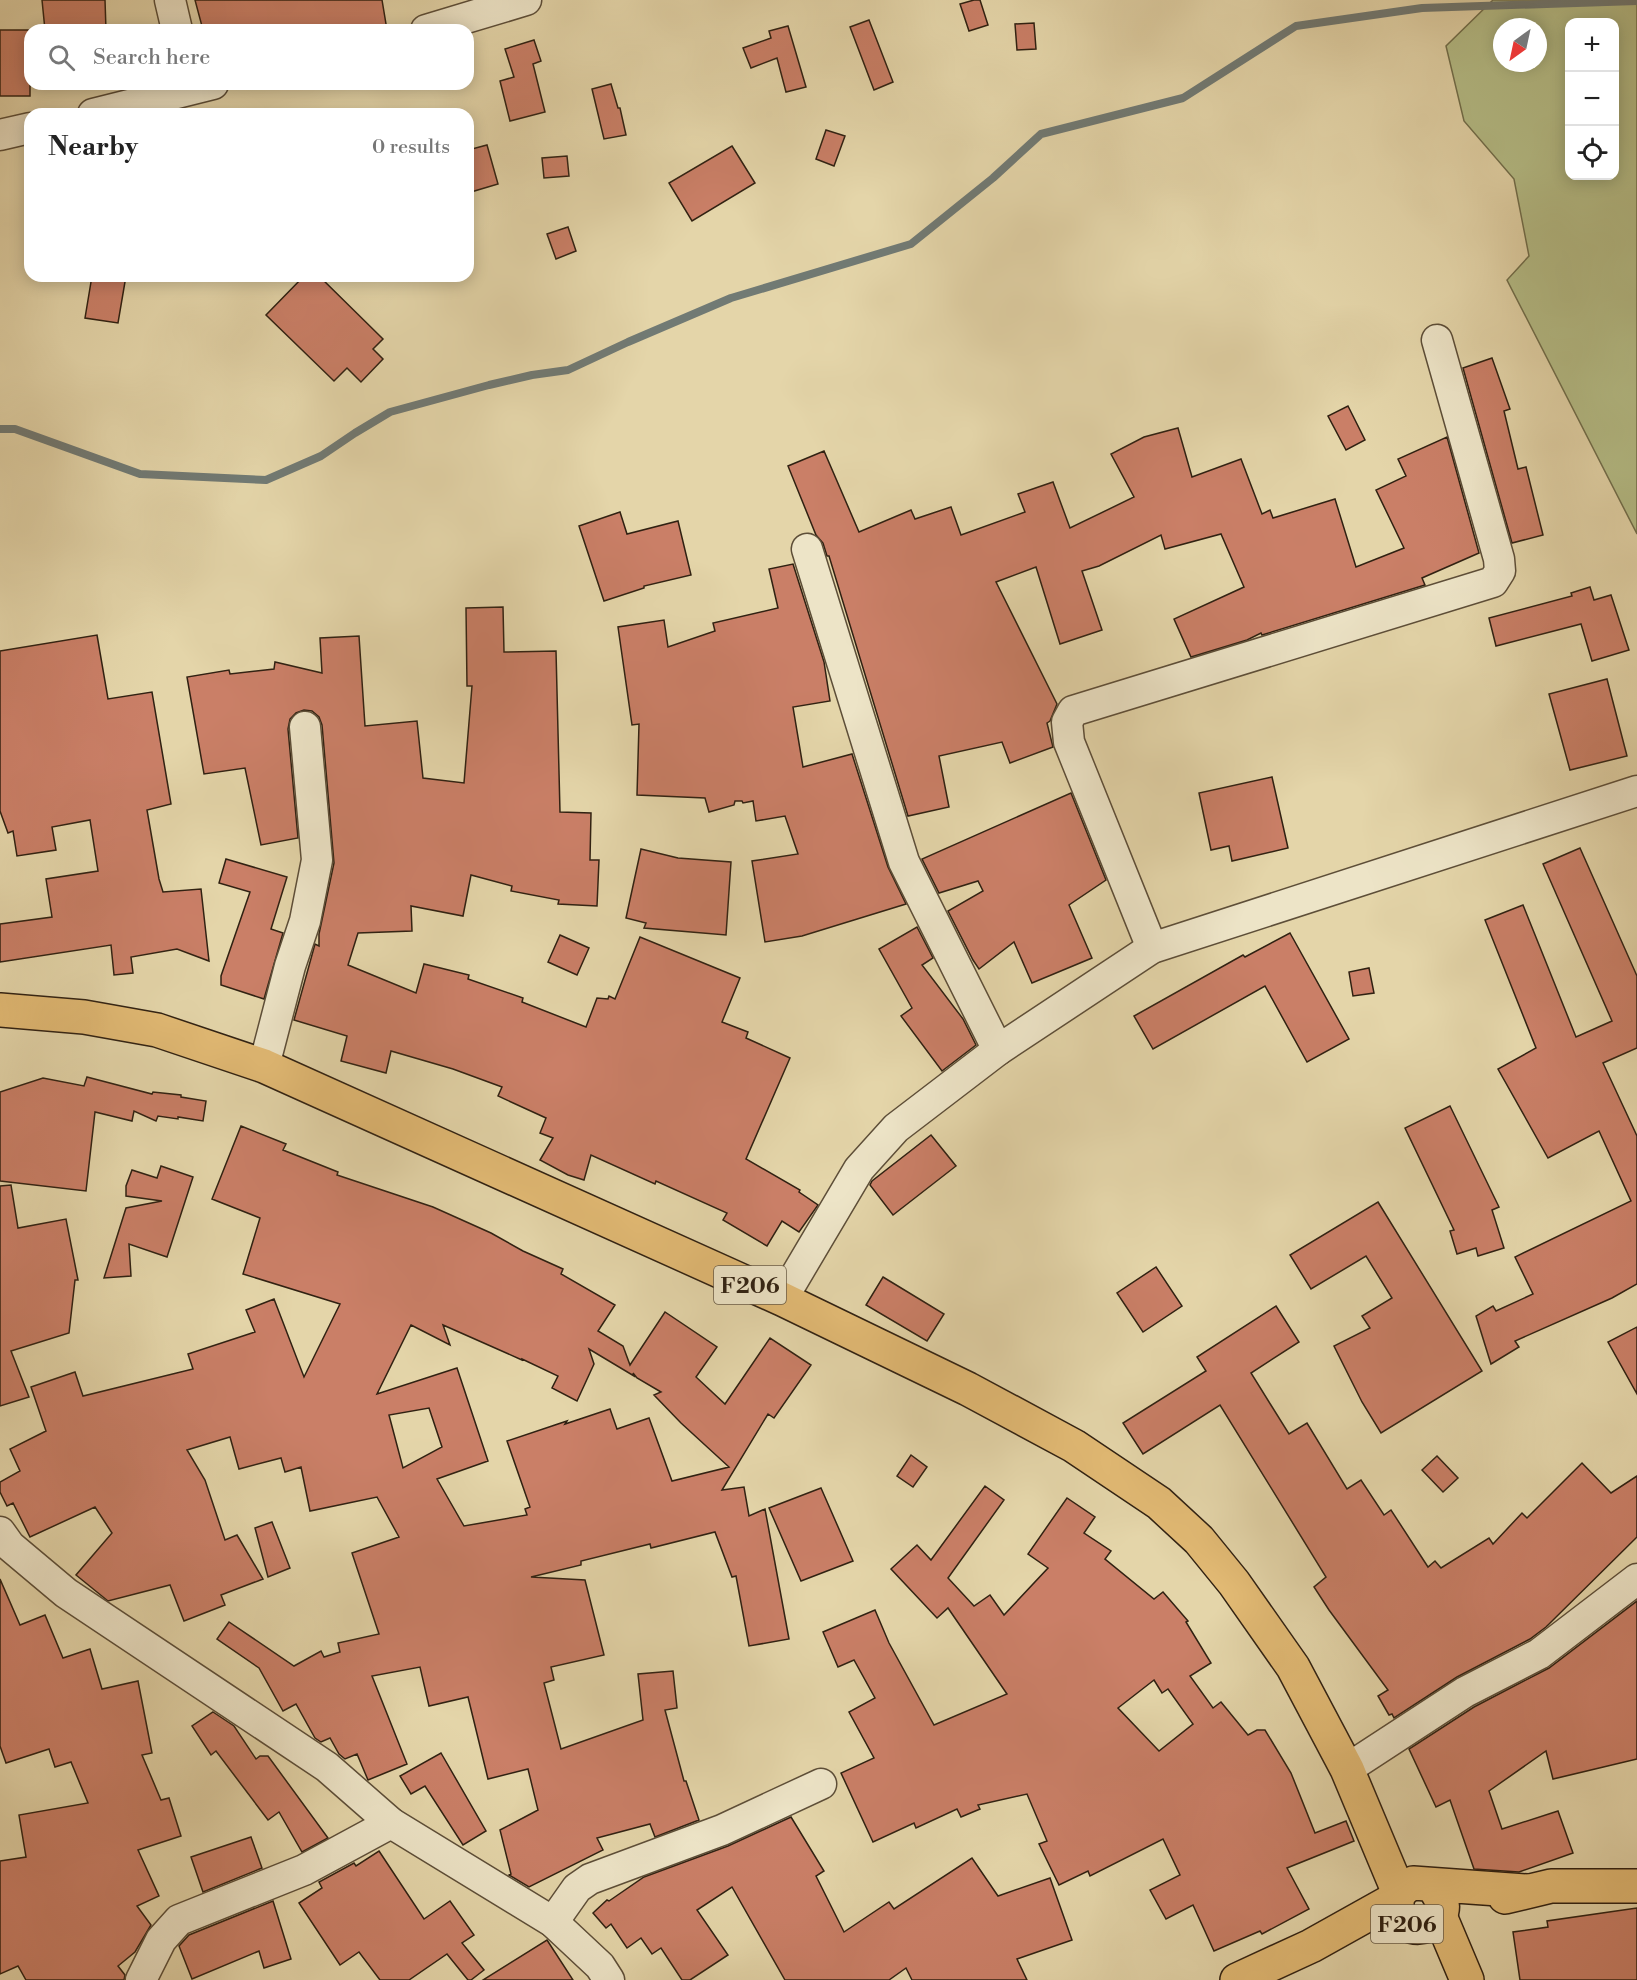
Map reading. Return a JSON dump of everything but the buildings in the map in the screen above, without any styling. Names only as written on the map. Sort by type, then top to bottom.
[{"type":"main road","name":"F206","points":[[0,1010],[84,1017],[157,1030],[264,1066],[782,1299],[968,1389],[1074,1446],[1159,1503],[1199,1540],[1234,1583],[1293,1667],[1460,1980]]},
{"type":"main road","points":[[1237,1980],[1311,1946],[1419,1905],[1551,1886],[1637,1886]]},
{"type":"main road","name":"F206","points":[[1419,1905],[1467,1980]]},
{"type":"street","points":[[170,0],[176,24]]},
{"type":"street","points":[[446,24],[526,0]]},
{"type":"street","points":[[116,108],[183,90]]},
{"type":"street","points":[[0,135],[24,129]]},
{"type":"street","points":[[1152,948],[1069,742],[1067,722],[1073,711],[1493,582],[1500,571],[1498,559],[1437,340]]},
{"type":"street","points":[[807,549],[904,862],[998,1050]]},
{"type":"street","points":[[264,1066],[290,966],[305,921],[317,860],[305,727]]},
{"type":"street","points":[[782,1299],[859,1169],[896,1128],[998,1050],[1152,948],[1637,791]]},
{"type":"street","points":[[0,1532],[10,1546],[66,1593],[327,1767],[391,1823],[553,1922],[600,1966],[609,1980]]},
{"type":"street","points":[[1349,1775],[1465,1692],[1539,1654],[1637,1579]]},
{"type":"street","points":[[553,1922],[577,1888],[590,1879],[722,1830],[821,1784]]},
{"type":"street","points":[[141,1980],[161,1940],[178,1920],[304,1870],[391,1823]]},
{"type":"green space","points":[[1493,0],[1637,0],[1637,534],[1507,280],[1529,256],[1514,179],[1464,121],[1446,46]]},
{"type":"waterway","points":[[0,429],[15,429],[140,474],[266,480],[321,456],[390,412],[489,385],[532,375],[568,370],[731,298],[911,244],[993,178],[1041,134],[1183,98],[1296,26],[1422,8],[1637,1]]}]
